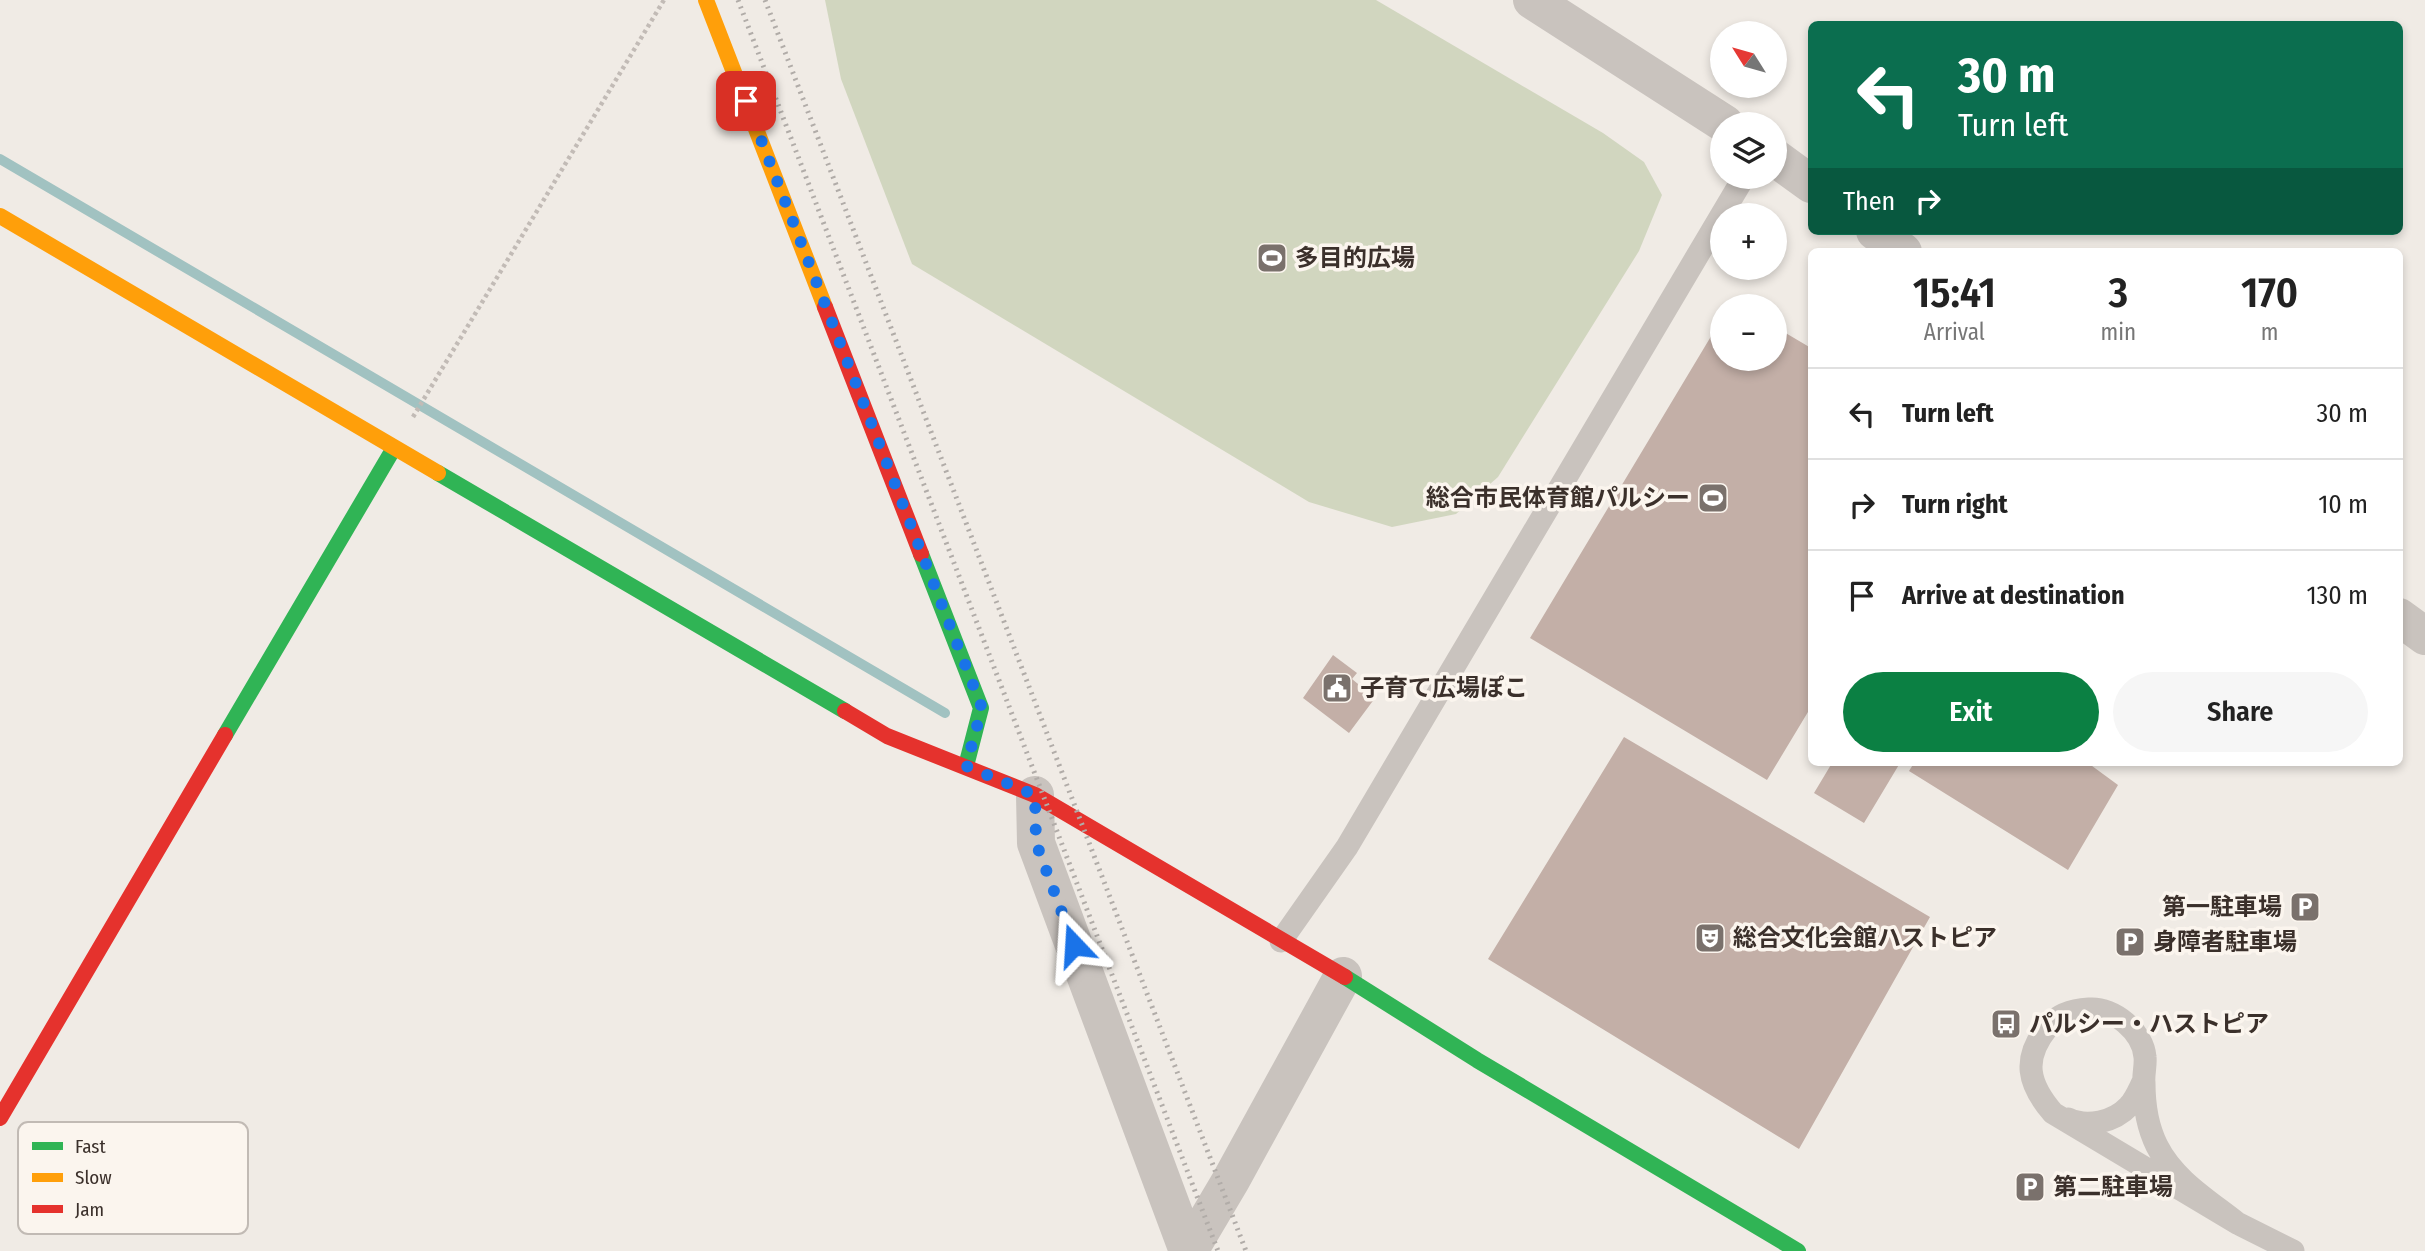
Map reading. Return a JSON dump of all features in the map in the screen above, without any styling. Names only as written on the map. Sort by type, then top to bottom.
[{"type":"street","points":[[706,0],[982,708],[966,766]]},
{"type":"street","points":[[1532,0],[1710,114]]},
{"type":"street","points":[[1787,166],[1808,182]]},
{"type":"street","points":[[0,216],[887,736],[1035,795],[1343,976],[1477,1060],[1798,1251]]},
{"type":"street","points":[[1880,235],[1898,248]]},
{"type":"street","points":[[0,1118],[394,448]]},
{"type":"street","points":[[2403,620],[2425,636]]},
{"type":"street","points":[[1035,795],[1036,843],[1189,1251]]},
{"type":"street","points":[[1189,1251],[1343,976]]},
{"type":"lane","points":[[1281,941],[1347,847],[1737,189]]},
{"type":"lane","points":[[2237,1223],[2177,1176],[2157,1146],[2146,1110],[2143,1082],[2145,1055],[2135,1032],[2116,1016],[2092,1008],[2068,1012],[2052,1021],[2035,1042],[2030,1070],[2037,1094],[2053,1113],[2237,1223],[2293,1251]]},
{"type":"lane","points":[[2053,1113],[2078,1124],[2106,1121],[2129,1106],[2143,1082]]},
{"type":"path","points":[[394,448],[664,0]]},
{"type":"green space","name":"多目的広場","points":[[825,0],[1376,0],[1603,133],[1644,162],[1662,195],[1639,251],[1498,477],[1456,514],[1392,527],[1309,502],[912,264],[841,79]]},
{"type":"building","name":"総合市民体育館パルシー","points":[[1787,334],[1808,346],[1808,712],[1767,780],[1530,638],[1710,338],[1710,371],[1787,371]]},
{"type":"building","name":"子育て広場ぽこ","points":[[1333,655],[1357,673],[1352,679],[1375,698],[1349,733],[1303,698]]},
{"type":"building","name":"総合文化会館ハストピア","points":[[1624,737],[1930,917],[1799,1149],[1488,959]]},
{"type":"building","points":[[1830,766],[1898,766],[1864,823],[1814,793]]},
{"type":"building","points":[[1912,766],[2092,766],[2118,785],[2068,870],[1909,771]]},
{"type":"waterway","points":[[0,159],[945,713]]},
{"type":"railway","points":[[738,0],[1218,1251]]},
{"type":"railway","points":[[765,0],[1246,1251]]},
{"type":"traffic: fast","points":[[225,735],[394,448]]},
{"type":"traffic: fast","points":[[438,473],[845,711]]},
{"type":"traffic: fast","points":[[921,554],[981,708],[966,766]]},
{"type":"traffic: fast","points":[[1345,977],[1477,1060],[1798,1251]]},
{"type":"traffic: slow","points":[[706,0],[825,307]]},
{"type":"traffic: slow","points":[[0,216],[438,473]]},
{"type":"traffic: jam","points":[[825,307],[921,554]]},
{"type":"traffic: jam","points":[[845,711],[887,736],[1035,795],[1345,977]]},
{"type":"traffic: jam","points":[[0,1118],[225,735]]},
{"type":"place","name":"多目的広場","points":[[1272,258]]},
{"type":"place","name":"総合市民体育館パルシー","points":[[1713,498]]},
{"type":"place","name":"子育て広場ぽこ","points":[[1337,688]]},
{"type":"place","name":"第一駐車場","points":[[2305,907]]},
{"type":"place","name":"総合文化会館ハストピア","points":[[1710,938]]},
{"type":"place","name":"身障者駐車場","points":[[2130,942]]},
{"type":"place","name":"パルシー・ハストピア","points":[[2006,1024]]},
{"type":"place","name":"第二駐車場","points":[[2030,1187]]},
{"type":"route","points":[[746,101],[982,708],[966,766],[1035,795],[1036,843],[1074,945]]}]
